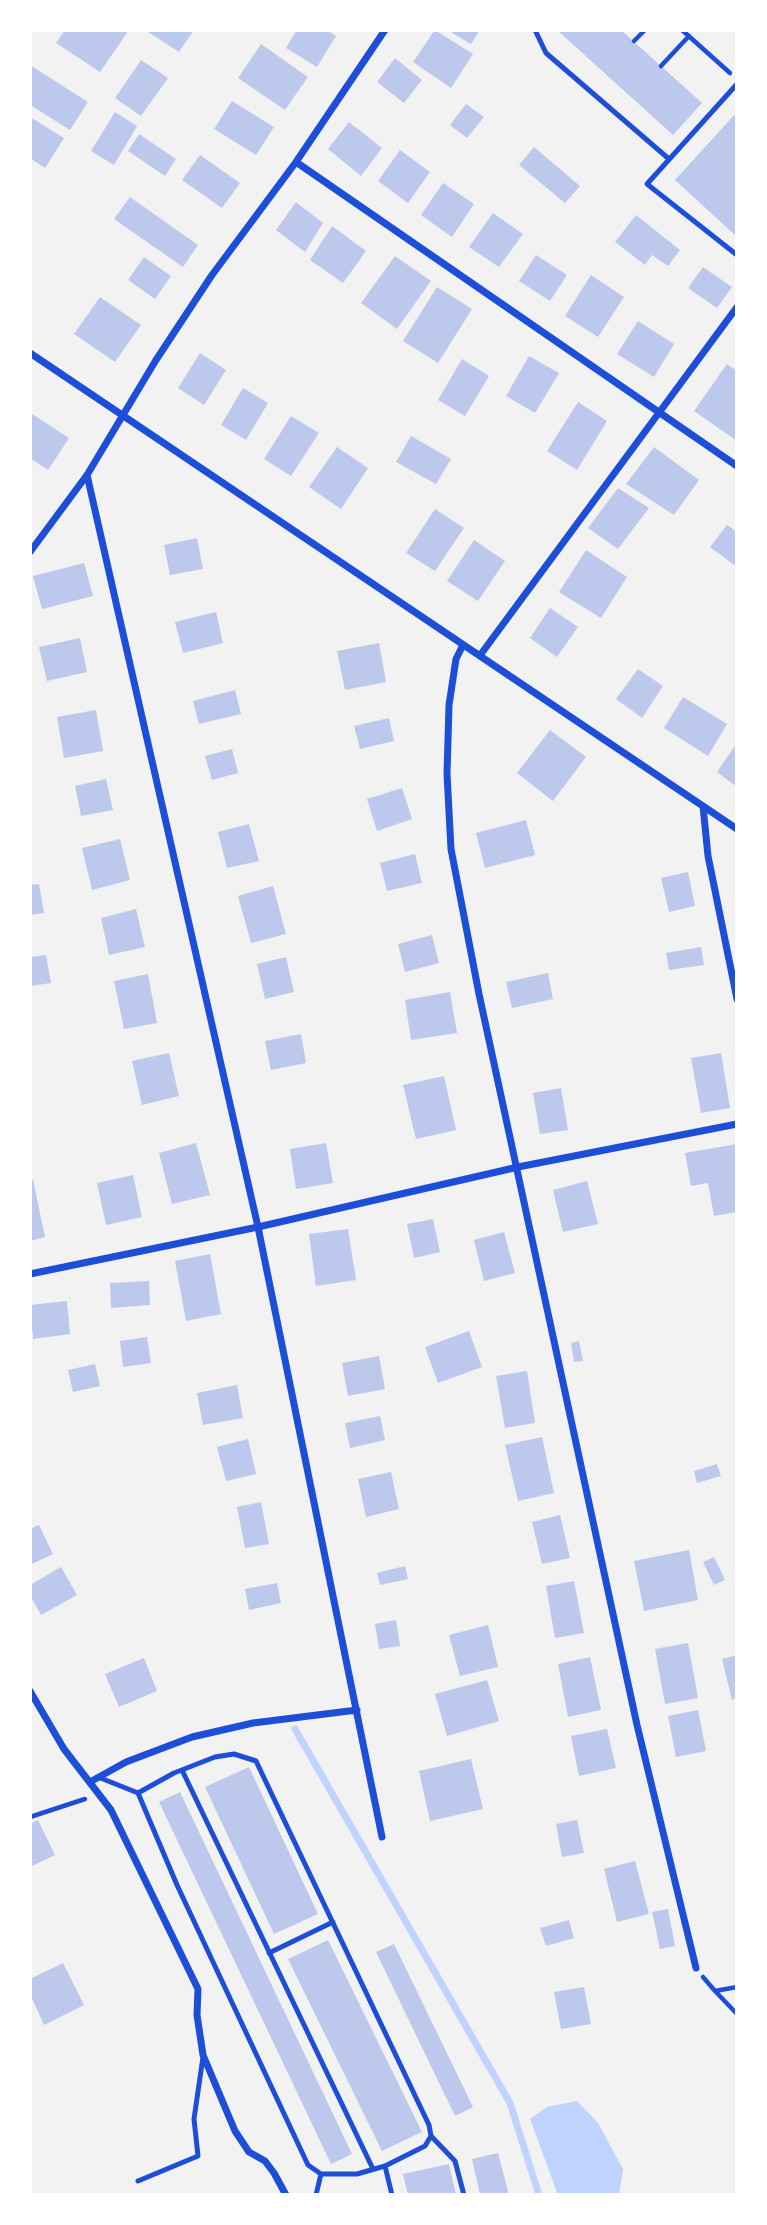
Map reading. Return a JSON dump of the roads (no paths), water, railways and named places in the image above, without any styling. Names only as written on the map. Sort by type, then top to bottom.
[{"type":"street","points":[[30,552],[87,475],[156,360],[212,275],[296,162],[385,30]]},
{"type":"street","points":[[296,162],[737,466]]},
{"type":"street","points":[[481,654],[737,307]]},
{"type":"street","points":[[30,353],[462,646],[481,654],[737,829]]},
{"type":"street","points":[[87,475],[258,1227],[382,1837]]},
{"type":"street","points":[[462,646],[456,659],[449,705],[447,774],[451,849],[479,994],[637,1724],[695,1968]]},
{"type":"street","points":[[703,806],[708,856],[737,999]]},
{"type":"street","points":[[30,1274],[258,1227],[518,1167],[737,1124]]},
{"type":"street","points":[[30,1691],[64,1749],[111,1810],[198,1989],[197,2015],[203,2055],[235,2131],[249,2152],[270,2167],[286,2195]]},
{"type":"street","points":[[90,1782],[126,1762],[192,1737],[253,1723],[357,1710]]},
{"type":"lane","points":[[535,30],[546,53],[669,159]]},
{"type":"lane","points":[[737,84],[647,184],[737,255]]},
{"type":"lane","points":[[138,1793],[182,1770],[234,1754],[256,1761],[429,2124],[431,2136],[455,2161],[464,2195]]},
{"type":"lane","points":[[182,1770],[373,2169]]},
{"type":"lane","points":[[98,1777],[138,1793],[177,1885],[309,2165],[321,2174],[338,2176],[373,2169],[425,2146],[431,2136]]},
{"type":"lane","points":[[269,1953],[333,1922]]},
{"type":"lane","points":[[138,2182],[198,2156],[194,2119],[203,2055]]},
{"type":"lane","points":[[384,2166],[392,2195]]},
{"type":"lane","points":[[316,2195],[321,2174]]},
{"type":"water","points":[[577,2101],[598,2123],[623,2169],[619,2195],[558,2195],[530,2119],[547,2107]]},
{"type":"waterway","points":[[295,1729],[510,2103],[539,2195]]}]
